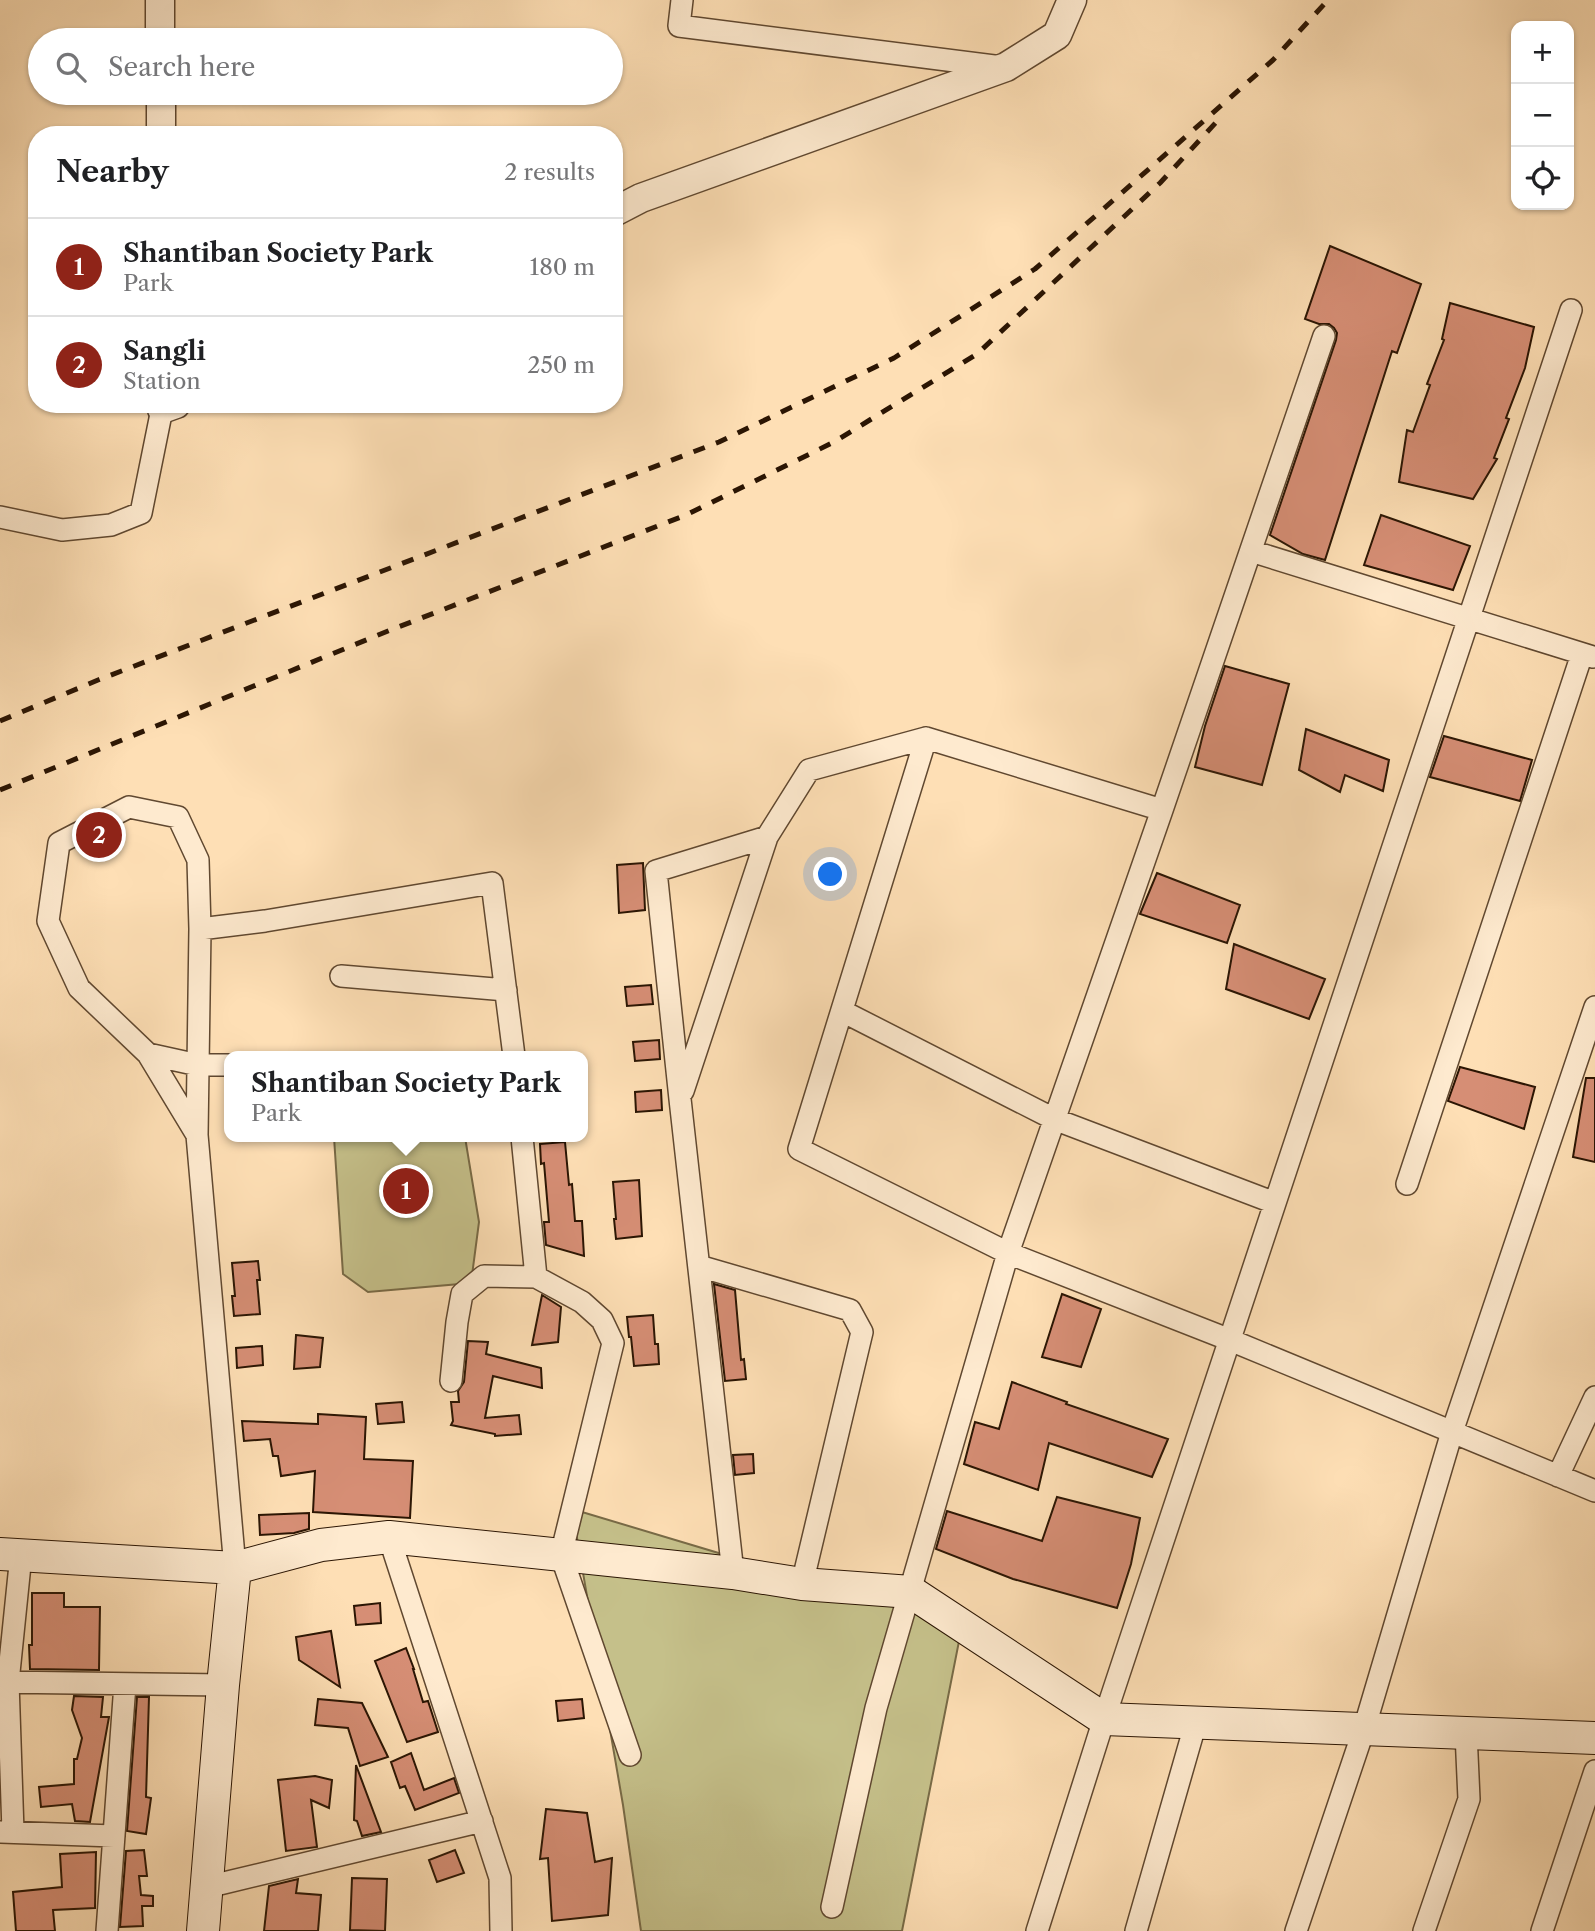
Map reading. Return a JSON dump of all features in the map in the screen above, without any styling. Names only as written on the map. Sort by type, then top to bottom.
[{"type":"main road","points":[[10,1555],[235,1569],[321,1545],[389,1537],[733,1573],[802,1584],[911,1592],[1104,1719],[1595,1738]]},
{"type":"main road","points":[[203,1931],[235,1569]]},
{"type":"street","points":[[160,0],[160,28]]},
{"type":"street","points":[[682,0],[679,26],[1006,67]]},
{"type":"street","points":[[623,207],[641,198],[1006,67],[1057,35],[1072,0]]},
{"type":"street","points":[[161,105],[161,126]]},
{"type":"street","points":[[1037,1931],[1104,1719],[1571,310]]},
{"type":"street","points":[[832,1907],[876,1708],[1008,1253],[1324,336]]},
{"type":"street","points":[[0,517],[62,530],[111,525],[141,513],[165,413]]},
{"type":"street","points":[[1251,551],[1588,656],[1407,1184]]},
{"type":"street","points":[[680,1099],[767,837],[809,770],[926,738],[1162,810]]},
{"type":"street","points":[[926,738],[799,1149],[1008,1253],[1230,1340],[1595,1492]]},
{"type":"street","points":[[197,1135],[148,1054],[79,988],[48,921],[59,843],[129,807],[178,817],[198,860],[200,929],[197,1135],[235,1569]]},
{"type":"street","points":[[733,1573],[656,871],[767,837]]},
{"type":"street","points":[[200,929],[265,921],[492,883],[513,1051]]},
{"type":"street","points":[[341,976],[506,990]]},
{"type":"street","points":[[1296,1931],[1364,1729],[1452,1432],[1595,1007]]},
{"type":"street","points":[[842,1010],[1054,1119],[1275,1203]]},
{"type":"street","points":[[148,1054],[198,1065],[224,1065]]},
{"type":"street","points":[[522,1142],[536,1277]]},
{"type":"street","points":[[699,1266],[850,1310],[862,1332],[802,1584]]},
{"type":"street","points":[[451,1381],[462,1294],[484,1276],[536,1277],[582,1302],[603,1320],[613,1343],[561,1555],[630,1755]]},
{"type":"street","points":[[1558,1476],[1595,1397]]},
{"type":"street","points":[[389,1537],[500,1878],[500,1931]]},
{"type":"street","points":[[10,1555],[4,1682],[6,1832],[114,1836]]},
{"type":"street","points":[[4,1682],[223,1685]]},
{"type":"street","points":[[107,1931],[125,1684]]},
{"type":"street","points":[[1136,1931],[1196,1723]]},
{"type":"street","points":[[1424,1931],[1469,1799],[1466,1733]]},
{"type":"street","points":[[1542,1931],[1595,1771]]},
{"type":"street","points":[[207,1886],[482,1821]]},
{"type":"shaded area","points":[[334,1142],[466,1142],[479,1222],[471,1283],[368,1292],[343,1274]]},
{"type":"shaded area","points":[[572,1509],[962,1626],[902,1931],[641,1931],[623,1805]]},
{"type":"building","points":[[1330,246],[1421,284],[1397,353],[1392,351],[1325,560],[1303,554],[1270,535],[1336,340],[1337,333],[1329,324],[1305,319]]},
{"type":"building","points":[[1450,303],[1534,327],[1525,368],[1494,458],[1497,459],[1473,499],[1399,482],[1407,430],[1413,432],[1430,385],[1427,384],[1444,340],[1442,339]]},
{"type":"building","points":[[1381,515],[1470,546],[1453,590],[1364,565]]},
{"type":"building","points":[[1225,666],[1289,684],[1262,785],[1195,767]]},
{"type":"building","points":[[1306,729],[1389,760],[1383,791],[1345,775],[1340,792],[1299,770]]},
{"type":"building","points":[[1444,736],[1532,760],[1520,801],[1430,777]]},
{"type":"building","points":[[643,863],[645,910],[619,913],[617,865]]},
{"type":"building","points":[[1157,873],[1240,905],[1227,943],[1140,914]]},
{"type":"building","points":[[1234,944],[1325,979],[1309,1019],[1226,989]]},
{"type":"building","points":[[651,985],[653,1004],[627,1006],[625,987]]},
{"type":"building","points":[[659,1040],[660,1059],[635,1061],[633,1042]]},
{"type":"building","points":[[1460,1067],[1535,1087],[1524,1129],[1448,1101]]},
{"type":"building","points":[[1586,1078],[1595,1078],[1595,1162],[1573,1157]]},
{"type":"building","points":[[661,1090],[662,1110],[636,1112],[635,1092]]},
{"type":"building","points":[[565,1142],[575,1221],[582,1221],[584,1256],[546,1245],[544,1222],[549,1222],[540,1144]]},
{"type":"building","points":[[639,1180],[642,1236],[616,1239],[613,1182]]},
{"type":"building","points":[[258,1261],[260,1314],[234,1316],[232,1263]]},
{"type":"building","points":[[714,1284],[735,1290],[741,1360],[744,1359],[746,1379],[725,1381]]},
{"type":"building","points":[[1062,1294],[1101,1309],[1081,1367],[1042,1357]]},
{"type":"building","points":[[542,1295],[561,1307],[558,1342],[532,1345]]},
{"type":"building","points":[[653,1315],[659,1364],[634,1366],[627,1317]]},
{"type":"building","points":[[296,1335],[323,1338],[320,1367],[294,1369]]},
{"type":"building","points":[[468,1341],[488,1342],[486,1354],[541,1368],[542,1388],[493,1376],[485,1418],[519,1415],[521,1434],[495,1436],[451,1425],[451,1402],[459,1402],[458,1391],[464,1382]]},
{"type":"building","points":[[262,1346],[263,1365],[237,1368],[236,1348]]},
{"type":"building","points":[[1012,1382],[1067,1402],[1066,1404],[1168,1439],[1152,1477],[1049,1443],[1038,1490],[964,1464],[975,1422],[999,1429]]},
{"type":"building","points":[[402,1402],[404,1422],[378,1424],[376,1404]]},
{"type":"building","points":[[318,1414],[366,1417],[364,1459],[413,1461],[410,1518],[313,1512],[315,1471],[281,1476],[278,1456],[273,1456],[270,1439],[244,1441],[242,1421],[318,1424]]},
{"type":"building","points":[[753,1454],[754,1473],[735,1475],[733,1455]]},
{"type":"building","points":[[1057,1497],[1140,1518],[1131,1564],[1117,1608],[1013,1579],[936,1549],[947,1511],[1042,1541]]},
{"type":"building","points":[[309,1513],[309,1529],[294,1533],[260,1535],[259,1515]]},
{"type":"building","points":[[32,1593],[64,1593],[64,1607],[100,1607],[99,1670],[30,1669]]},
{"type":"building","points":[[380,1603],[381,1623],[356,1625],[354,1606]]},
{"type":"building","points":[[331,1631],[340,1687],[299,1660],[296,1637]]},
{"type":"building","points":[[406,1648],[423,1702],[428,1701],[438,1732],[407,1742],[375,1661]]},
{"type":"building","points":[[74,1696],[103,1697],[101,1717],[109,1717],[90,1822],[75,1821],[72,1804],[41,1807],[39,1787],[74,1784],[74,1759],[77,1759],[82,1738],[72,1710]]},
{"type":"building","points":[[137,1697],[149,1697],[146,1797],[151,1798],[146,1834],[127,1831]]},
{"type":"building","points":[[318,1699],[362,1703],[388,1757],[360,1766],[348,1728],[315,1725]]},
{"type":"building","points":[[582,1699],[584,1718],[558,1721],[556,1701]]},
{"type":"building","points":[[411,1753],[424,1790],[454,1778],[459,1793],[415,1810],[405,1786],[400,1788],[391,1762]]},
{"type":"building","points":[[356,1765],[381,1832],[362,1836],[357,1821],[354,1820]]},
{"type":"building","points":[[315,1776],[332,1780],[329,1808],[311,1800],[317,1847],[286,1851],[278,1780]]},
{"type":"building","points":[[546,1809],[587,1813],[595,1862],[612,1858],[608,1915],[552,1921],[548,1858],[540,1859]]},
{"type":"building","points":[[144,1850],[147,1876],[139,1876],[141,1895],[153,1896],[153,1906],[142,1906],[143,1926],[120,1927],[126,1851]]},
{"type":"building","points":[[455,1850],[464,1873],[437,1882],[429,1860]]},
{"type":"building","points":[[96,1852],[95,1908],[53,1910],[55,1931],[16,1931],[13,1892],[62,1887],[60,1854]]},
{"type":"building","points":[[352,1878],[387,1879],[385,1931],[350,1930]]},
{"type":"building","points":[[298,1879],[296,1893],[321,1895],[318,1931],[264,1931],[269,1886]]},
{"type":"railway","points":[[0,721],[98,680],[719,442],[894,358],[1035,269],[1273,60],[1328,0]]},
{"type":"railway","points":[[0,790],[388,631],[686,515],[834,442],[977,354],[1160,183],[1221,117]]},
{"type":"place","name":"Sangli","points":[[99,835]]},
{"type":"place","name":"Shantiban Society Park","points":[[406,1191]]}]
